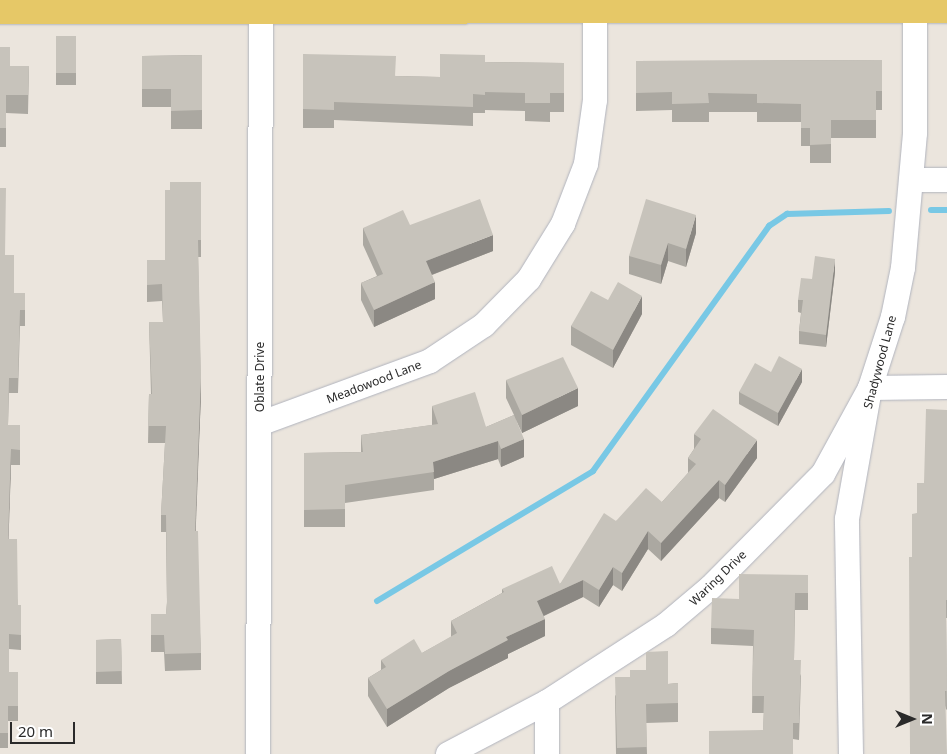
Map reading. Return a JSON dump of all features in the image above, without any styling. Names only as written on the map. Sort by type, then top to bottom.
[{"type":"main road","points":[[0,10],[261,5],[915,5],[947,9]]},
{"type":"street","name":"Oblate Drive","points":[[258,754],[261,5]]},
{"type":"street","name":"Meadowood Lane","points":[[259,424],[430,360],[484,325],[529,279],[563,224],[586,164],[595,100],[595,5]]},
{"type":"street","name":"Shadywood Lane","points":[[851,754],[847,519],[870,388],[893,318],[903,268],[915,133],[915,5]]},
{"type":"street","points":[[911,180],[947,180]]},
{"type":"street","points":[[870,388],[947,387]]},
{"type":"street","name":"Waring Drive","points":[[448,754],[547,702],[666,626],[712,587],[823,474],[870,388]]},
{"type":"street","points":[[547,702],[547,754]]},
{"type":"building","points":[[56,36],[76,36],[76,73],[56,73]]},
{"type":"building","points":[[0,47],[10,47],[10,66],[29,66],[28,95],[6,95],[6,128],[0,128]]},
{"type":"building","points":[[303,54],[396,56],[395,76],[440,77],[440,54],[485,55],[485,62],[564,63],[564,93],[550,93],[550,103],[525,103],[525,93],[485,92],[485,95],[473,94],[473,107],[334,102],[334,110],[303,109]]},
{"type":"building","points":[[202,55],[202,110],[171,111],[171,89],[142,89],[142,56]]},
{"type":"building","points":[[882,60],[882,91],[876,91],[876,120],[831,120],[831,144],[810,145],[810,128],[801,128],[801,104],[757,103],[757,94],[708,93],[709,103],[672,104],[672,92],[636,93],[636,61]]},
{"type":"building","points":[[170,182],[201,182],[201,240],[198,240],[201,377],[195,531],[198,531],[201,653],[165,654],[164,635],[151,635],[151,614],[166,614],[166,515],[161,515],[166,426],[148,426],[149,394],[152,394],[149,322],[163,322],[162,284],[147,285],[147,260],[165,260],[165,190],[170,190]]},
{"type":"building","points":[[0,188],[6,188],[5,255],[14,255],[14,293],[25,293],[25,310],[20,310],[18,378],[9,378],[8,425],[20,425],[20,450],[11,449],[8,539],[17,539],[18,605],[21,605],[21,635],[9,634],[9,672],[18,672],[18,706],[8,706],[8,733],[0,733]]},
{"type":"building","points":[[480,199],[493,235],[426,261],[435,282],[374,310],[361,283],[383,274],[363,228],[403,210],[410,225]]},
{"type":"building","points":[[646,199],[696,215],[686,249],[668,243],[661,265],[629,256]]},
{"type":"building","points":[[815,256],[835,259],[826,335],[799,331],[803,300],[798,300],[801,278],[812,279]]},
{"type":"building","points":[[618,282],[642,296],[613,350],[571,326],[591,291],[608,300]]},
{"type":"building","points":[[779,356],[802,369],[778,413],[739,392],[755,363],[771,372]]},
{"type":"building","points":[[563,357],[578,388],[522,415],[506,380]]},
{"type":"building","points":[[475,392],[486,427],[514,415],[524,439],[501,449],[498,441],[433,462],[434,472],[345,485],[345,509],[304,510],[304,453],[363,452],[361,435],[438,424],[432,406]]},
{"type":"building","points":[[713,409],[757,440],[725,485],[719,480],[661,543],[648,531],[622,573],[613,567],[599,590],[583,580],[537,601],[545,619],[506,637],[508,640],[449,671],[387,709],[368,678],[386,667],[381,660],[414,639],[422,653],[457,633],[451,621],[504,592],[502,589],[552,566],[560,584],[604,513],[616,521],[646,488],[662,502],[696,464],[688,458],[701,439],[694,434]]},
{"type":"building","points":[[926,409],[947,410],[947,691],[945,691],[947,754],[910,754],[909,557],[912,557],[912,514],[917,513],[917,483],[924,483]]},
{"type":"building","points":[[739,574],[808,575],[808,593],[795,593],[794,660],[801,660],[799,723],[793,723],[793,754],[709,754],[709,731],[763,730],[764,696],[752,696],[754,630],[711,628],[712,598],[739,599]]},
{"type":"building","points":[[121,639],[122,671],[96,672],[96,640]]},
{"type":"building","points":[[668,651],[668,684],[678,683],[678,703],[646,704],[647,747],[617,748],[615,677],[630,677],[630,670],[646,670],[646,652]]},
{"type":"waterway","points":[[931,210],[947,210]]},
{"type":"waterway","points":[[377,601],[593,471],[769,226],[787,214],[889,211]]}]
